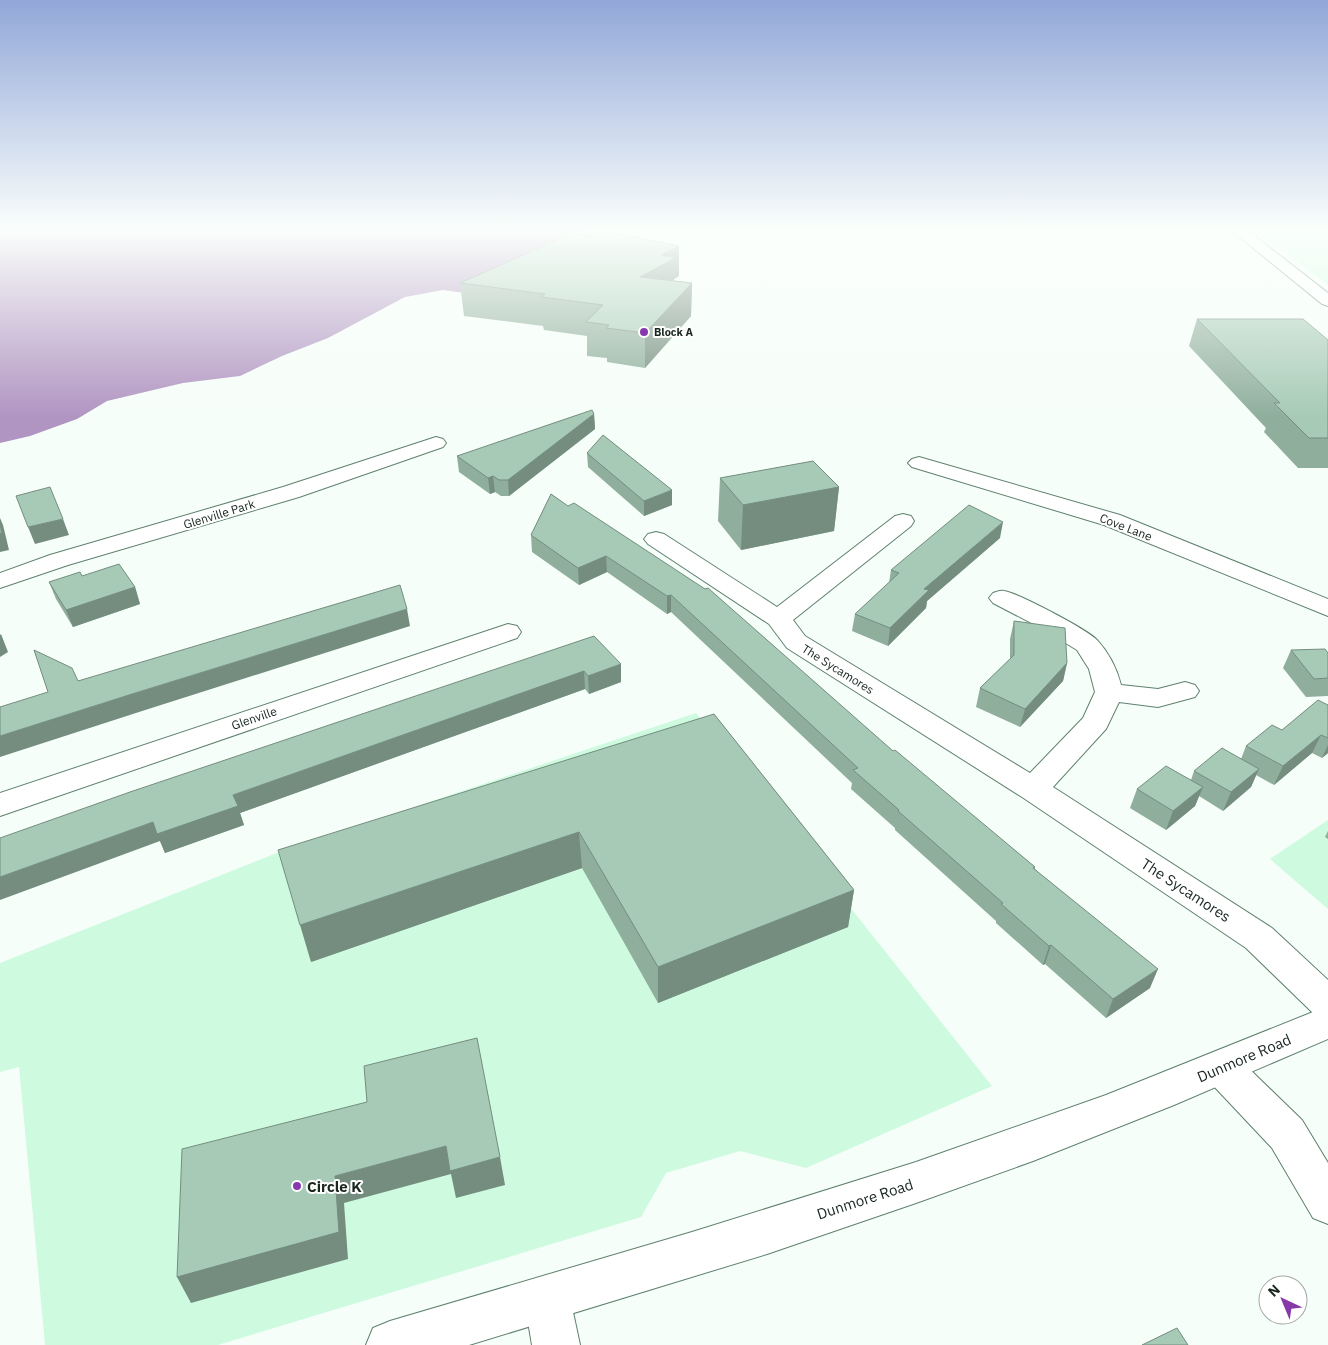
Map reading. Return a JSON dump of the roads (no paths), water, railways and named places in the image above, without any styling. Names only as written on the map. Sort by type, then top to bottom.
[{"type":"street","points":[[1318,293],[1328,301]]},
{"type":"street","name":"Glenville Park","points":[[0,581],[59,560],[291,492],[436,443]]},
{"type":"street","name":"Cove Lane","points":[[919,462],[1112,520],[1328,608]]},
{"type":"street","points":[[778,620],[904,520]]},
{"type":"street","name":"The Sycamores","points":[[656,539],[778,620],[796,642],[1033,790],[1259,938],[1328,1004]]},
{"type":"street","points":[[1002,598],[1050,622],[1087,646],[1103,669],[1109,692],[1096,722],[1033,790]]},
{"type":"street","name":"Glenville","points":[[0,805],[508,632]]},
{"type":"street","points":[[1109,692],[1158,698],[1185,691]]},
{"type":"street","name":"Dunmore Road","points":[[390,1345],[759,1234],[922,1181],[1108,1114],[1222,1068],[1328,1022]]},
{"type":"street","points":[[1222,1068],[1287,1134],[1328,1203]]},
{"type":"street","points":[[548,1298],[556,1345]]},
{"type":"place","name":"Block A","points":[[644,332]]},
{"type":"place","name":"Circle K","points":[[297,1186]]}]
